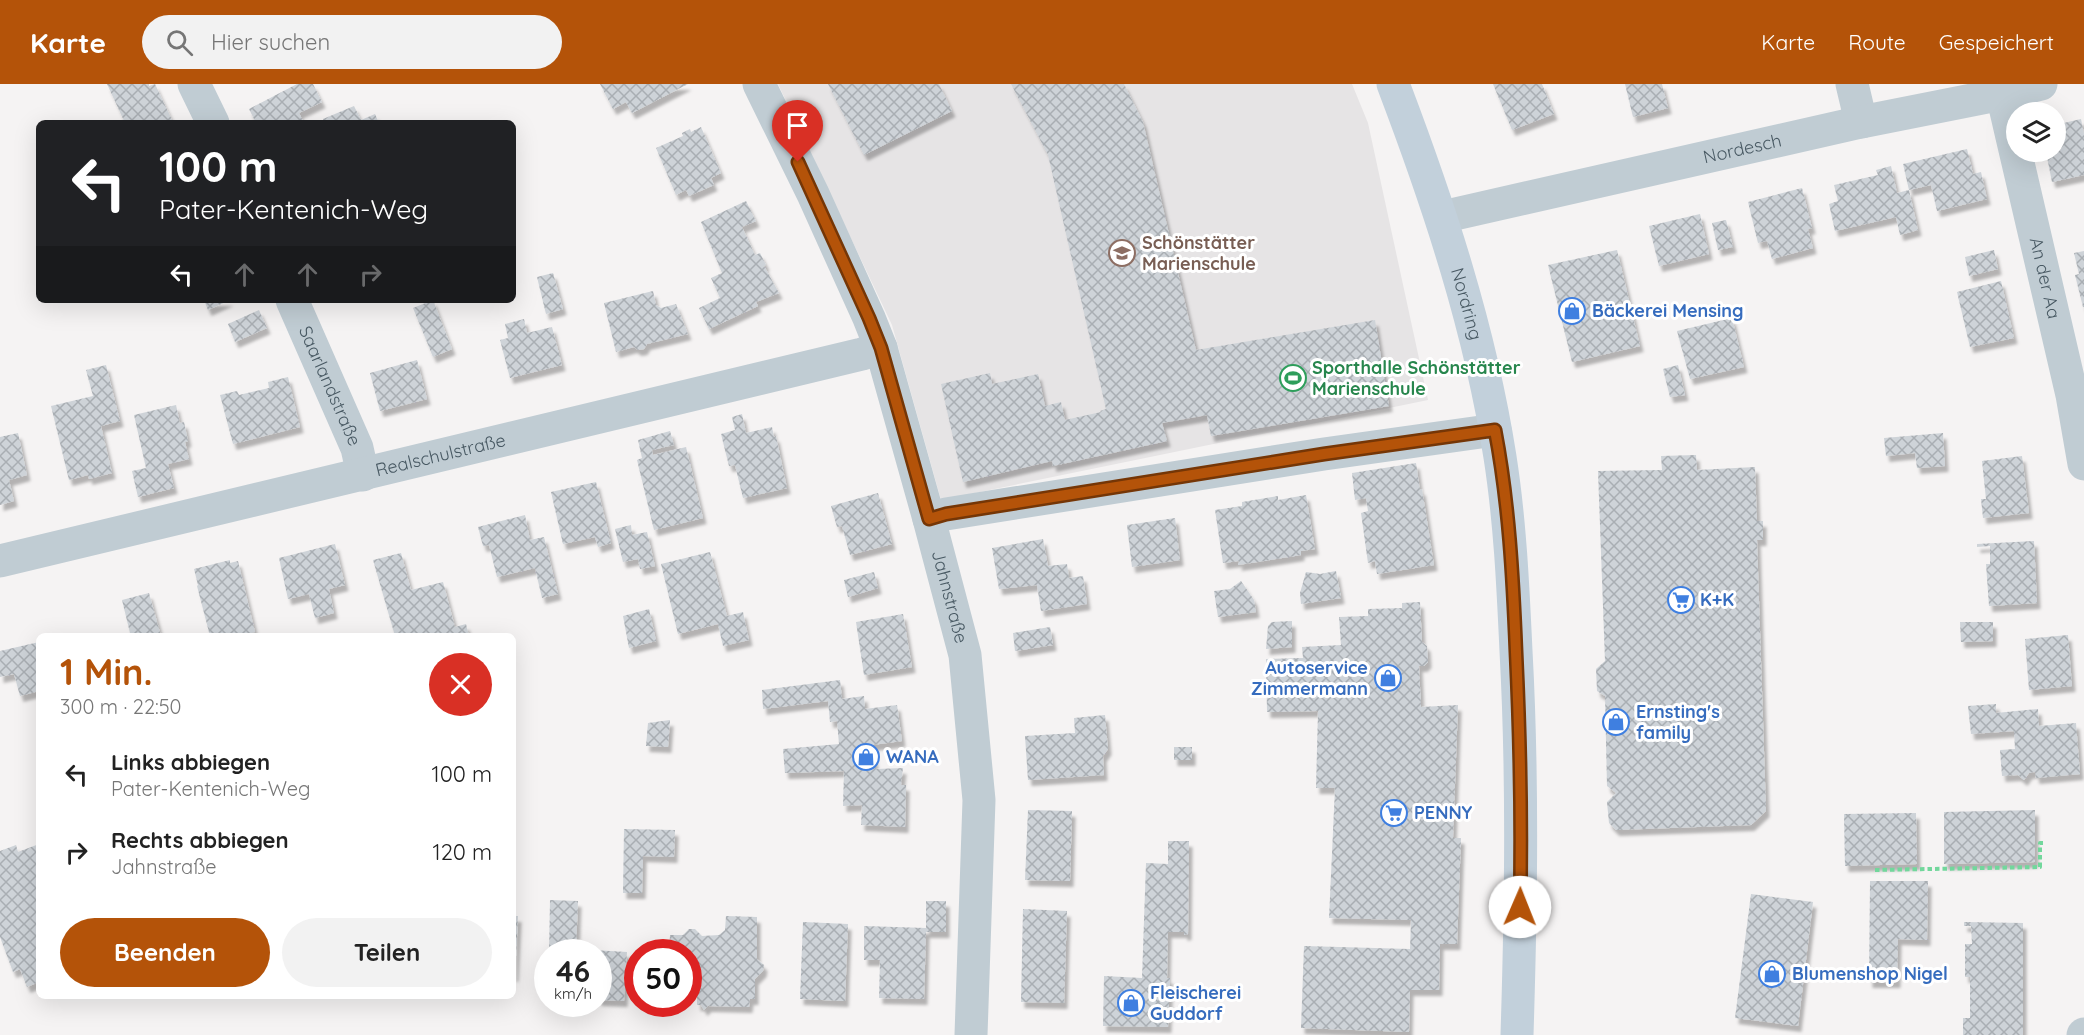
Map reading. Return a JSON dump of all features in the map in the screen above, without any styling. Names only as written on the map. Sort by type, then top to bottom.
[{"type":"main road","name":"Nordring","points":[[1393,84],[1442,217],[1474,335],[1500,458],[1513,568],[1521,737],[1517,1035]]},
{"type":"street","points":[[194,84],[212,120]]},
{"type":"street","name":"Jahnstraße","points":[[759,84],[813,194],[881,348],[965,655],[979,800],[971,1035]]},
{"type":"street","points":[[1852,84],[1861,122]]},
{"type":"street","name":"Nordesch","points":[[1442,217],[1861,122],[2041,84]]},
{"type":"street","name":"An der Aa","points":[[2002,94],[2072,395],[2084,464]]},
{"type":"street","name":"Saarlandstraße","points":[[293,303],[357,448],[363,475]]},
{"type":"street","name":"Realschulstraße","points":[[0,561],[881,348]]},
{"type":"street","points":[[929,519],[946,514],[1312,456],[1495,430]]},
{"type":"path","points":[[1875,870],[2040,867],[2040,843],[2045,843]]},
{"type":"shaded area","points":[[778,84],[1352,84],[1368,123],[1428,400],[941,500],[892,325]]},
{"type":"building","points":[[107,84],[149,84],[149,86],[155,84],[172,120],[124,120]]},
{"type":"building","points":[[297,84],[313,84],[322,102],[299,113],[302,120],[254,120],[249,109]]},
{"type":"building","points":[[600,84],[688,84],[632,113],[626,102],[613,109]]},
{"type":"building","points":[[828,84],[939,84],[952,111],[864,155]]},
{"type":"building","points":[[1011,84],[1124,84],[1143,122],[1196,350],[1375,320],[1389,406],[1211,436],[1207,415],[1162,423],[1167,441],[1053,466],[1052,461],[963,482],[941,384],[990,373],[992,384],[1038,374],[1045,406],[1061,402],[1065,420],[1106,409],[1048,155]]},
{"type":"building","points":[[1493,84],[1542,84],[1554,114],[1512,130]]},
{"type":"building","points":[[1625,84],[1662,84],[1668,108],[1633,117]]},
{"type":"building","points":[[354,106],[361,120],[324,120]]},
{"type":"building","points":[[375,114],[378,120],[361,120]]},
{"type":"building","points":[[2081,119],[2084,134],[2084,175],[2052,182],[2048,162],[2066,162],[2066,122]]},
{"type":"building","points":[[701,127],[721,173],[711,178],[714,185],[689,196],[686,190],[676,195],[656,148],[683,136],[682,133],[690,129],[691,132]]},
{"type":"building","points":[[1967,149],[1973,174],[1981,172],[1987,199],[1937,211],[1931,185],[1909,190],[1903,164]]},
{"type":"building","points":[[1891,166],[1897,193],[1909,190],[1918,230],[1900,235],[1896,217],[1835,231],[1829,204],[1838,201],[1834,185],[1878,175],[1876,170]]},
{"type":"building","points":[[1802,188],[1812,228],[1808,229],[1813,248],[1772,259],[1767,241],[1758,243],[1748,202]]},
{"type":"building","points":[[746,201],[756,221],[742,227],[755,255],[760,253],[766,265],[764,266],[779,293],[756,302],[758,306],[709,329],[699,308],[720,298],[711,278],[722,273],[701,222]]},
{"type":"building","points":[[1700,214],[1709,254],[1659,266],[1649,226]]},
{"type":"building","points":[[1726,220],[1733,247],[1718,250],[1712,223]]},
{"type":"building","points":[[1617,250],[1640,346],[1572,362],[1548,265]]},
{"type":"building","points":[[1994,250],[1998,269],[1969,276],[1965,257]]},
{"type":"building","points":[[2084,251],[2083,307],[2075,275],[2079,274],[2074,253]]},
{"type":"building","points":[[553,273],[563,309],[546,314],[537,277]]},
{"type":"building","points":[[2001,281],[2014,338],[1970,347],[1957,292]]},
{"type":"building","points":[[653,291],[656,305],[661,308],[676,304],[688,334],[647,344],[644,349],[638,350],[634,347],[616,352],[604,303]]},
{"type":"building","points":[[205,303],[223,303],[208,310]]},
{"type":"building","points":[[426,303],[434,303],[452,349],[433,357],[413,308]]},
{"type":"building","points":[[259,310],[267,328],[235,342],[228,324]]},
{"type":"building","points":[[1732,318],[1744,367],[1690,379],[1677,331]]},
{"type":"building","points":[[524,319],[527,333],[552,327],[562,365],[510,378],[500,340],[508,338],[505,324]]},
{"type":"building","points":[[417,360],[427,399],[380,411],[370,373]]},
{"type":"building","points":[[106,365],[120,421],[101,426],[112,473],[89,479],[88,475],[69,480],[51,406],[93,396],[86,370]]},
{"type":"building","points":[[1678,365],[1685,395],[1670,397],[1663,369]]},
{"type":"building","points":[[288,377],[300,427],[233,444],[220,395],[237,391],[239,395],[269,388],[268,382]]},
{"type":"building","points":[[176,405],[180,423],[184,422],[189,459],[168,464],[174,488],[138,497],[132,471],[146,468],[134,415]]},
{"type":"building","points":[[742,414],[746,433],[772,427],[787,488],[743,498],[735,465],[729,466],[721,434],[735,430],[732,417]]},
{"type":"building","points":[[670,431],[674,445],[652,450],[653,455],[686,447],[703,518],[654,530],[637,460],[642,458],[638,440]]},
{"type":"building","points":[[18,433],[27,475],[9,480],[14,501],[0,505],[0,437]]},
{"type":"building","points":[[1943,433],[1945,466],[1917,468],[1915,453],[1886,456],[1884,438]]},
{"type":"building","name":"K+K","points":[[1696,455],[1697,470],[1755,467],[1757,521],[1763,521],[1763,540],[1757,540],[1766,811],[1751,825],[1616,830],[1609,823],[1607,802],[1616,793],[1607,786],[1605,696],[1597,691],[1596,669],[1605,661],[1598,471],[1662,470],[1661,456]]},
{"type":"building","points":[[2022,456],[2029,513],[1983,518],[1981,499],[1986,499],[1982,461]]},
{"type":"building","points":[[1416,463],[1434,565],[1377,574],[1375,561],[1368,563],[1361,513],[1368,511],[1366,498],[1355,500],[1352,473]]},
{"type":"building","points":[[596,482],[611,543],[598,547],[595,537],[563,544],[551,492]]},
{"type":"building","points":[[878,493],[892,544],[850,555],[842,526],[837,527],[831,506]]},
{"type":"building","points":[[1306,495],[1315,549],[1301,551],[1301,555],[1238,565],[1239,561],[1223,563],[1215,510],[1242,506],[1242,502],[1278,496],[1278,500]]},
{"type":"building","points":[[525,515],[530,540],[544,537],[558,594],[542,598],[535,568],[497,577],[489,545],[483,546],[478,527]]},
{"type":"building","points":[[1175,518],[1180,560],[1132,567],[1127,525]]},
{"type":"building","points":[[631,525],[632,535],[647,532],[655,566],[640,569],[638,559],[623,562],[615,529]]},
{"type":"building","points":[[1043,539],[1048,566],[1067,564],[1069,578],[1083,576],[1087,604],[1041,611],[1037,585],[999,589],[992,548]]},
{"type":"building","points":[[2034,541],[2037,603],[1989,606],[1986,564],[1990,564],[1990,546],[1977,547],[1977,544]]},
{"type":"building","points":[[335,544],[345,585],[329,589],[334,613],[315,618],[309,594],[288,599],[279,558]]},
{"type":"building","points":[[710,552],[727,616],[743,612],[749,640],[723,646],[718,624],[678,634],[661,564]]},
{"type":"building","points":[[401,553],[411,590],[443,582],[455,627],[466,624],[468,633],[394,633],[373,560]]},
{"type":"building","points":[[230,560],[230,563],[238,561],[255,632],[209,633],[194,569]]},
{"type":"building","points":[[1336,571],[1341,598],[1301,604],[1300,593],[1306,572],[1320,574]]},
{"type":"building","points":[[874,572],[878,588],[848,597],[844,580]]},
{"type":"building","points":[[1241,581],[1254,600],[1256,612],[1218,617],[1214,591],[1230,589]]},
{"type":"building","points":[[149,593],[160,633],[130,633],[122,600]]},
{"type":"building","points":[[1420,602],[1422,642],[1427,646],[1428,662],[1424,666],[1419,666],[1421,707],[1458,705],[1453,838],[1461,838],[1457,944],[1440,944],[1439,990],[1410,990],[1409,1032],[1301,1028],[1304,946],[1410,949],[1411,920],[1329,918],[1335,788],[1316,788],[1318,711],[1267,712],[1266,659],[1303,658],[1302,647],[1341,645],[1339,617],[1368,616],[1368,609],[1402,608],[1402,603]]},
{"type":"building","points":[[649,609],[656,641],[629,648],[623,616]]},
{"type":"building","points":[[903,614],[912,667],[864,675],[856,622]]},
{"type":"building","points":[[1292,621],[1292,647],[1266,649],[1268,626],[1272,622]]},
{"type":"building","points":[[1960,622],[1993,622],[1993,641],[1961,642]]},
{"type":"building","points":[[1050,627],[1053,645],[1015,651],[1013,633]]},
{"type":"building","points":[[2068,635],[2072,686],[2029,690],[2025,639]]},
{"type":"building","points":[[36,643],[36,692],[20,696],[14,674],[0,677],[0,651]]},
{"type":"building","points":[[840,680],[842,699],[864,696],[865,709],[897,705],[902,741],[872,745],[876,769],[903,768],[901,785],[906,785],[905,827],[861,825],[862,805],[843,806],[844,771],[785,773],[783,749],[839,744],[837,721],[830,722],[828,701],[763,709],[762,690]]},
{"type":"building","points":[[1996,704],[1996,713],[2038,709],[2039,726],[2076,723],[2080,774],[2036,778],[2035,772],[2029,773],[2024,780],[2018,775],[2002,776],[2000,750],[2015,749],[2014,731],[1971,734],[1968,706]]},
{"type":"building","points":[[1105,715],[1108,749],[1103,756],[1104,775],[1028,780],[1025,736],[1075,733],[1074,718]]},
{"type":"building","points":[[670,720],[668,747],[646,746],[648,723]]},
{"type":"building","points":[[1174,747],[1192,747],[1192,760],[1174,760]]},
{"type":"building","points":[[1028,810],[1072,811],[1070,881],[1025,880]]},
{"type":"building","points":[[2035,810],[2035,862],[1944,864],[1944,812]]},
{"type":"building","points":[[1916,813],[1917,864],[1845,866],[1844,814]]},
{"type":"building","points":[[624,829],[675,830],[674,857],[643,856],[642,893],[623,893]]},
{"type":"building","points":[[1168,841],[1189,841],[1188,934],[1168,932],[1167,978],[1170,978],[1168,1027],[1103,1026],[1104,976],[1142,978],[1146,863],[1168,864]]},
{"type":"building","points":[[16,845],[18,852],[36,845],[36,983],[27,987],[20,969],[13,972],[0,937],[0,851]]},
{"type":"building","points":[[1870,881],[1928,881],[1927,940],[1898,939],[1897,982],[1869,982]]},
{"type":"building","name":"Blumenshop Nigel","points":[[1751,894],[1813,902],[1798,1026],[1735,1018]]},
{"type":"building","points":[[550,900],[578,901],[576,939],[549,939]]},
{"type":"building","points":[[926,901],[946,901],[946,932],[926,932],[924,999],[879,998],[880,960],[864,960],[864,926],[926,928]]},
{"type":"building","points":[[1023,909],[1067,911],[1064,1003],[1021,1002]]},
{"type":"building","points":[[516,916],[518,916],[516,956]]},
{"type":"building","points":[[726,916],[757,917],[757,959],[764,965],[763,971],[755,979],[755,999],[750,999],[749,1007],[708,1006],[704,1010],[702,1007],[702,939],[670,939],[670,935],[683,935],[689,929],[695,929],[702,936],[719,935],[725,930]]},
{"type":"building","points":[[803,922],[848,924],[845,1001],[800,999]]},
{"type":"building","points":[[1964,922],[2023,923],[2023,1035],[1963,1035],[1963,1018],[1970,1018],[1970,977],[1965,977],[1965,944],[1972,944],[1971,926],[1964,926]]},
{"type":"building","points":[[612,951],[624,952],[624,1001],[612,1001]]},
{"type":"place","name":"Schönstätter Marienschule","points":[[1122,253]]},
{"type":"place","name":"Bäckerei Mensing","points":[[1572,311]]},
{"type":"place","name":"Sporthalle Schönstätter Marienschule","points":[[1293,378]]},
{"type":"place","name":"K+K","points":[[1681,600]]},
{"type":"place","name":"Autoservice Zimmermann","points":[[1388,678]]},
{"type":"place","name":"Ernsting's family","points":[[1616,722]]},
{"type":"place","name":"WANA","points":[[866,757]]},
{"type":"place","name":"PENNY","points":[[1394,813]]},
{"type":"place","name":"Blumenshop Nigel","points":[[1772,974]]},
{"type":"place","name":"Fleischerei Guddorf","points":[[1131,1003]]},
{"type":"route","points":[[798,162],[881,348],[929,519],[946,514],[1324,454],[1495,430],[1513,568],[1521,737],[1520,907]]}]
